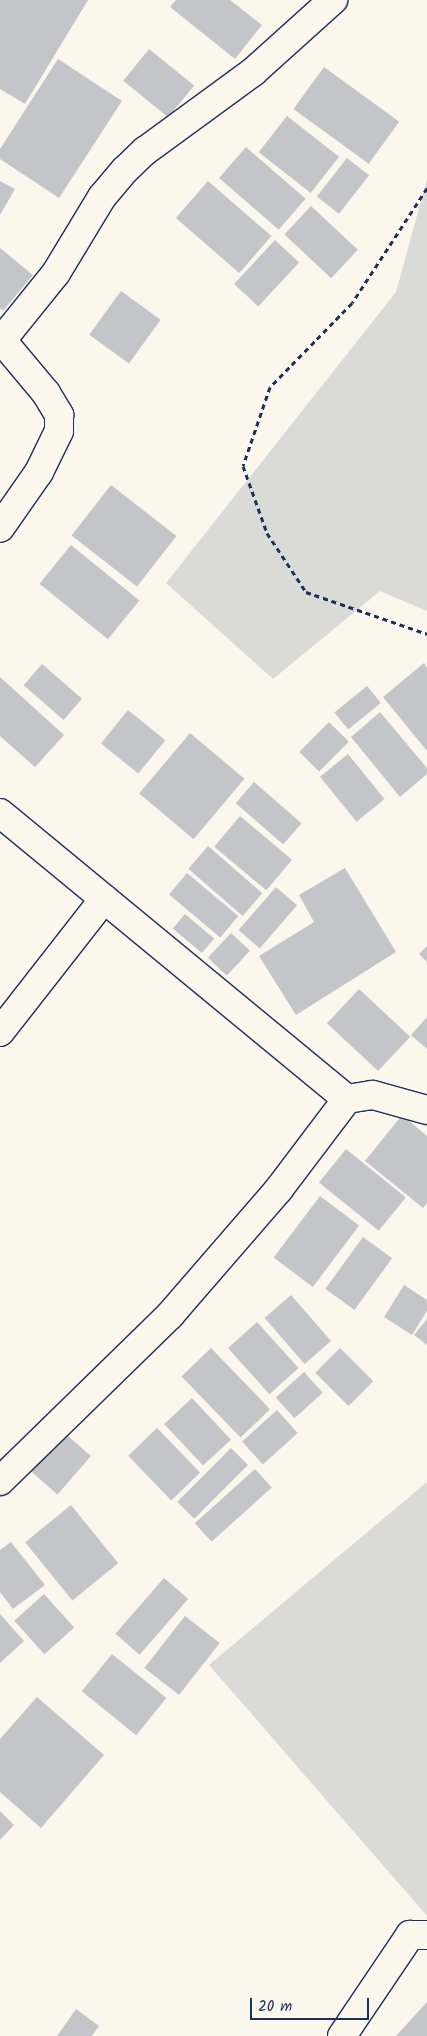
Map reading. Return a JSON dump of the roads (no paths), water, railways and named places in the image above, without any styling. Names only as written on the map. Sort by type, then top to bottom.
[{"type":"street","points":[[0,528],[39,472],[59,431],[59,415],[46,393],[1,339],[56,273],[102,198],[125,170],[145,151],[253,72],[333,0]]},
{"type":"street","points":[[0,813],[347,1099]]},
{"type":"street","points":[[0,1032],[104,899]]},
{"type":"street","points":[[0,1480],[170,1315],[279,1189],[347,1099],[372,1095],[427,1110]]},
{"type":"street","points":[[342,2036],[410,1935],[427,1935]]}]
